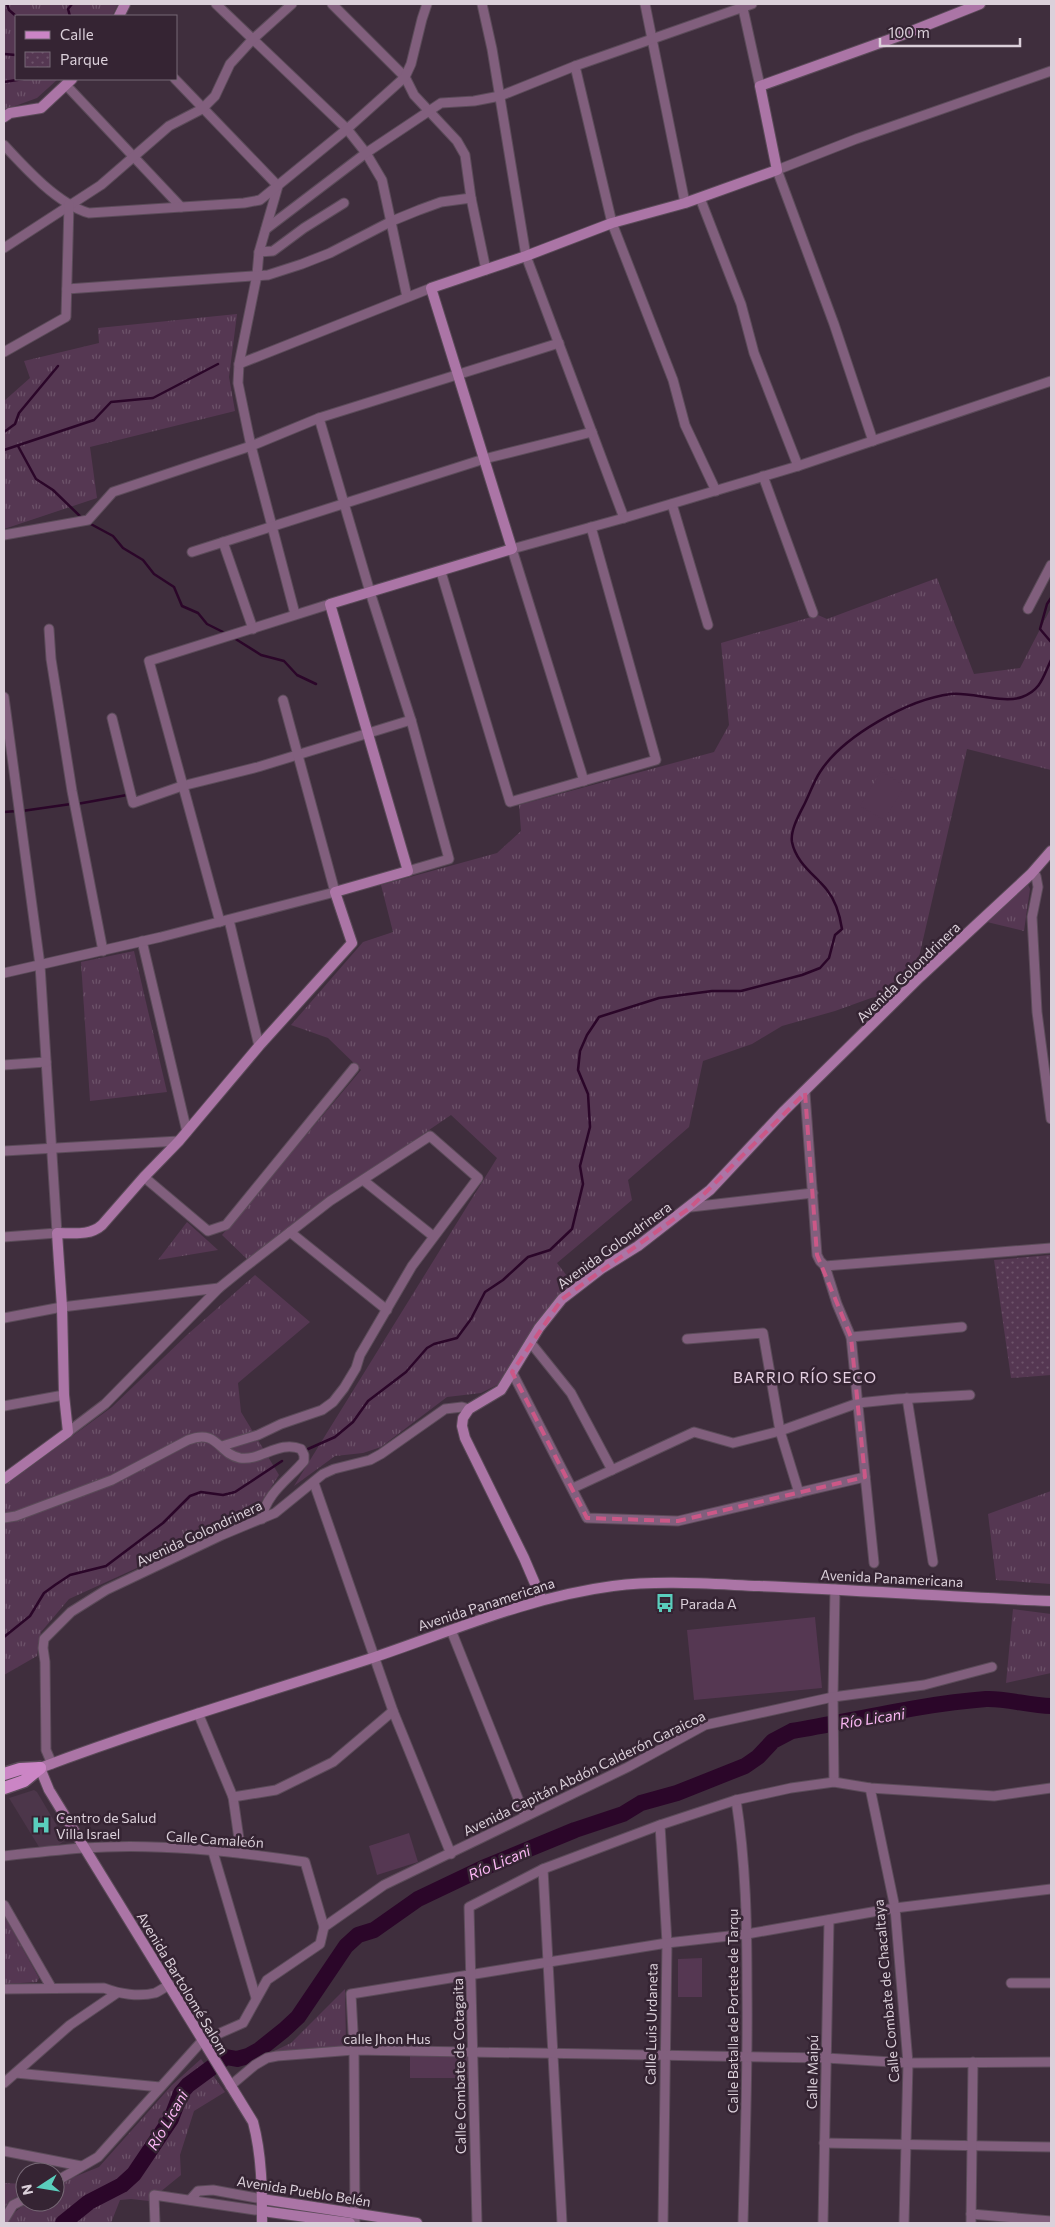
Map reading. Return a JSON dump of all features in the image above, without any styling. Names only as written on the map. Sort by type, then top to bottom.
[{"type":"main road","name":"Avenida Panamericana","points":[[4,1774],[20,1769],[46,1766]]},
{"type":"main road","name":"Avenida Panamericana","points":[[4,1788],[24,1781],[46,1766]]},
{"type":"street","points":[[216,4],[346,128],[366,153],[382,180],[407,297]]},
{"type":"street","points":[[4,248],[101,185],[169,126],[202,109],[215,96],[230,64],[252,40],[292,4]]},
{"type":"street","points":[[332,4],[405,77],[414,95],[457,141],[465,155],[469,170],[471,198],[486,270]]},
{"type":"street","points":[[4,145],[24,166],[69,204],[90,213],[260,200],[405,77],[411,64],[427,4]]},
{"type":"street","points":[[482,4],[500,96],[526,256],[624,518]]},
{"type":"street","points":[[645,4],[650,38],[685,203]]},
{"type":"street","points":[[760,86],[902,35],[980,4]]},
{"type":"street","points":[[266,229],[366,153],[441,103],[474,101],[500,96],[650,38],[746,5],[777,170],[834,324],[873,441]]},
{"type":"street","points":[[575,66],[612,223],[673,380],[685,425],[716,491]]},
{"type":"street","points":[[239,364],[431,288],[526,256],[612,223],[700,198],[856,139],[1051,71]]},
{"type":"street","points":[[176,80],[278,186]]},
{"type":"street","points":[[4,117],[10,113],[41,108],[69,82],[134,157],[181,207]]},
{"type":"street","points":[[278,186],[259,252],[257,275],[239,364],[238,383],[250,446],[295,614]]},
{"type":"street","points":[[67,289],[268,275],[330,253],[392,220],[441,202],[471,198]]},
{"type":"street","points":[[700,198],[741,304],[754,353],[798,466]]},
{"type":"street","points":[[259,252],[273,251],[304,228],[344,203]]},
{"type":"street","points":[[4,352],[66,317],[69,204]]},
{"type":"street","points":[[431,288],[584,781]]},
{"type":"street","points":[[4,535],[88,520],[113,492],[250,446],[319,418],[559,343]]},
{"type":"street","points":[[259,1046],[225,921],[182,786],[149,661],[254,629],[295,614],[798,466],[1051,381]]},
{"type":"street","points":[[4,973],[225,921],[449,859],[411,720],[370,592],[319,418]]},
{"type":"street","points":[[192,552],[484,459],[592,432]]},
{"type":"street","points":[[763,476],[813,613]]},
{"type":"street","points":[[672,504],[708,625]]},
{"type":"street","points":[[441,572],[510,802],[656,760],[591,527]]},
{"type":"street","points":[[223,542],[254,629]]},
{"type":"street","points":[[1028,609],[1051,565]]},
{"type":"street","points":[[330,604],[408,871]]},
{"type":"street","points":[[49,629],[51,659],[72,791],[103,950]]},
{"type":"street","points":[[4,697],[40,965],[62,1307],[64,1394],[68,1432]]},
{"type":"street","points":[[4,1237],[87,1233],[96,1230],[179,1141],[259,1046],[352,943],[335,892],[283,700]]},
{"type":"street","points":[[112,718],[133,803],[182,786],[411,720]]},
{"type":"street","name":"Avenida Golondrinera","points":[[46,1766],[44,1639],[71,1612],[106,1590],[151,1570],[222,1534],[275,1513],[324,1474],[334,1469],[370,1460],[381,1454],[445,1408],[462,1407],[469,1409],[501,1390],[551,1311],[576,1287],[638,1246],[691,1207],[710,1190],[784,1111],[805,1093],[920,977],[1032,874],[1051,851]]},
{"type":"street","points":[[1032,874],[1036,876],[1038,887],[1032,917],[1037,1012],[1051,1119]]},
{"type":"street","points":[[142,941],[187,1132]]},
{"type":"street","points":[[4,1065],[46,1062]]},
{"type":"street","points":[[144,1177],[208,1231],[226,1225],[354,1068]]},
{"type":"street","points":[[805,1093],[818,1255],[820,1261],[825,1266],[837,1304],[851,1337],[874,1563]]},
{"type":"street","points":[[4,1478],[105,1404],[219,1288],[290,1232],[363,1180],[430,1136],[478,1178],[412,1266],[360,1355],[356,1368],[333,1402],[322,1410],[281,1424],[258,1435],[222,1446]]},
{"type":"street","points":[[4,1151],[179,1141]]},
{"type":"street","points":[[363,1180],[433,1236]]},
{"type":"street","points":[[691,1207],[813,1193]]},
{"type":"street","points":[[290,1232],[386,1310]]},
{"type":"street","points":[[825,1266],[1051,1248]]},
{"type":"street","points":[[4,1318],[62,1307],[219,1288]]},
{"type":"street","points":[[851,1337],[962,1327]]},
{"type":"street","points":[[687,1339],[763,1333],[780,1431],[799,1492]]},
{"type":"street","points":[[530,1342],[571,1393],[612,1470]]},
{"type":"street","points":[[512,1372],[587,1518],[678,1521],[865,1477]]},
{"type":"street","points":[[4,1406],[64,1394]]},
{"type":"street","points":[[573,1488],[694,1432],[733,1442],[780,1431],[858,1403],[970,1395]]},
{"type":"street","points":[[907,1398],[933,1562]]},
{"type":"street","points":[[469,1409],[463,1418],[462,1426],[465,1438],[524,1558],[542,1600]]},
{"type":"street","points":[[4,1518],[16,1516],[112,1480],[195,1437],[208,1437],[232,1455],[243,1458],[282,1447],[291,1446],[301,1449],[304,1461],[278,1487],[266,1506],[262,1519]]},
{"type":"street","points":[[314,1483],[393,1711],[451,1854]]},
{"type":"street","name":"Avenida Panamericana","points":[[46,1766],[198,1713],[374,1657],[542,1600],[615,1586],[658,1583],[835,1589],[1051,1601]]},
{"type":"street","points":[[834,1782],[835,1589]]},
{"type":"street","points":[[451,1630],[525,1816]]},
{"type":"street","name":"Avenida Capitán Abdón Calderón Garaicoa","points":[[324,1926],[384,1885],[628,1767],[705,1725],[833,1697],[924,1685],[992,1667]]},
{"type":"street","points":[[233,1796],[276,1790],[332,1762],[393,1711]]},
{"type":"street","points":[[198,1713],[233,1796],[241,1853]]},
{"type":"street","name":"Avenida Bartolomé Salom","points":[[46,1766],[49,1790],[253,2122],[262,2169],[262,2223]]},
{"type":"street","points":[[562,2223],[543,1869],[660,1825],[736,1800],[791,1788],[834,1782],[870,1788],[994,1796],[1051,1788]]},
{"type":"street","name":"Calle Combate de Chacaltaya","points":[[870,1788],[895,1908],[908,2063],[904,2223]]},
{"type":"street","name":"Calle Batalla de Portete de Tarqu","points":[[736,1800],[745,1868],[747,1934],[748,2057],[743,2223]]},
{"type":"street","name":"Calle Luis Urdaneta","points":[[660,1825],[667,1943],[663,2223]]},
{"type":"street","name":"Calle Camaleón","points":[[4,1856],[84,1848],[169,1848],[241,1853],[305,1862],[324,1926]]},
{"type":"street","points":[[214,1852],[256,1998]]},
{"type":"street","name":"Calle Combate de Cotagaita","points":[[476,2223],[469,1907],[543,1869]]},
{"type":"street","points":[[355,2218],[354,2050],[351,1994],[470,1973],[667,1943],[747,1934],[895,1908],[1051,1890]]},
{"type":"street","points":[[4,1905],[51,1987]]},
{"type":"street","name":"Calle Maipú","points":[[823,2223],[829,1920]]},
{"type":"street","points":[[65,2176],[98,2156],[202,2041],[243,2024],[267,1980],[320,1944],[324,1926]]},
{"type":"street","points":[[1011,1982],[1051,1983]]},
{"type":"street","points":[[4,1990],[51,1987],[104,1988],[117,1993],[155,1992],[169,1985]]},
{"type":"street","points":[[4,2083],[70,2025],[117,1993]]},
{"type":"street","name":"calle Jhon Hus","points":[[230,2086],[266,2058],[354,2050],[826,2058],[908,2063],[1051,2062]]},
{"type":"street","points":[[973,2062],[971,2218],[1051,2221]]},
{"type":"street","points":[[16,2073],[160,2088]]},
{"type":"street","points":[[824,2143],[972,2144],[1051,2147]]},
{"type":"street","points":[[4,2151],[81,2166]]},
{"type":"street","name":"Avenida Pueblo Belén","points":[[190,2200],[198,2192],[213,2190],[355,2218],[418,2223]]},
{"type":"street","name":"Avenida Pueblo Belén","points":[[155,2223],[154,2195],[350,2223]]},
{"type":"street","points":[[4,2220],[15,2204]]},
{"type":"highlighted area","points":[[805,1093],[817,1255],[851,1337],[865,1477],[678,1521],[587,1518],[512,1372],[562,1299],[691,1207]]},
{"type":"shaded area","name":"Centro de Salud Villa Israel","points":[[34,1790],[63,1836],[64,1841],[57,1846],[39,1847],[9,1798]]},
{"type":"green space","points":[[4,4],[118,4],[112,15],[15,15],[15,80],[57,80],[37,98],[4,110]]},
{"type":"green space","points":[[237,314],[229,377],[235,411],[90,447],[97,498],[4,529],[4,401],[30,378],[24,361],[99,343],[98,328]]},
{"type":"green space","points":[[937,578],[974,674],[1020,668],[1051,608],[1051,770],[967,749],[916,970],[892,993],[782,1026],[752,1044],[703,1061],[689,1127],[628,1180],[632,1200],[557,1263],[574,1285],[551,1308],[497,1385],[481,1393],[447,1397],[381,1447],[363,1453],[335,1456],[294,1486],[497,1158],[451,1115],[319,1205],[248,1260],[222,1235],[361,1070],[328,1038],[291,1025],[363,942],[393,932],[381,885],[497,853],[521,831],[519,805],[714,752],[729,725],[721,643],[818,615],[827,619]]},
{"type":"green space","points":[[881,771],[905,786],[884,820],[860,806]]},
{"type":"green space","points":[[1027,882],[1030,889],[1024,931],[987,922]]},
{"type":"green space","points":[[134,951],[167,1092],[90,1101],[81,962]]},
{"type":"green space","points":[[187,1222],[218,1250],[158,1260]]},
{"type":"green space","points":[[1051,1255],[1051,1375],[1011,1378],[994,1260]]},
{"type":"green space","points":[[255,1275],[310,1322],[238,1383],[241,1412],[279,1475],[253,1515],[69,1599],[41,1632],[37,1656],[4,1675],[4,1486],[112,1407],[188,1334]]},
{"type":"green space","points":[[1051,1491],[1051,1584],[996,1580],[988,1514]]},
{"type":"green space","points":[[1013,1609],[1051,1614],[1051,1673],[1006,1683]]},
{"type":"green space","points":[[815,1617],[822,1688],[694,1700],[687,1630]]},
{"type":"green space","points":[[409,1833],[418,1862],[377,1875],[369,1846]]},
{"type":"green space","points":[[4,1915],[39,1978],[37,1982],[4,1984]]},
{"type":"green space","points":[[702,1958],[702,1997],[678,1997],[678,1959]]},
{"type":"green space","points":[[345,1989],[346,2046],[272,2052],[291,2043]]},
{"type":"green space","points":[[410,2055],[468,2056],[468,2078],[410,2078]]},
{"type":"green space","points":[[201,2059],[225,2092],[194,2111],[180,2155],[181,2175],[149,2201],[120,2200],[111,2223],[7,2223],[15,2212],[65,2212],[65,2181],[99,2167],[172,2085]]},
{"type":"green space","points":[[4,2183],[15,2184],[15,2198],[9,2201],[4,2209]]},
{"type":"waterway","points":[[7,4],[9,10],[15,15]]},
{"type":"waterway","points":[[70,15],[68,9],[72,4]]},
{"type":"waterway","points":[[4,54],[15,55]]},
{"type":"waterway","points":[[4,82],[17,80]]},
{"type":"waterway","points":[[4,450],[94,420],[111,402],[153,398],[218,364]]},
{"type":"waterway","points":[[4,432],[15,424],[19,413],[58,366]]},
{"type":"waterway","points":[[18,446],[36,479],[53,490],[83,519]]},
{"type":"waterway","points":[[87,522],[113,536],[123,548],[143,560],[154,574],[174,587],[182,606],[198,613],[207,624],[227,634]]},
{"type":"waterway","points":[[1051,598],[1047,604],[1040,629],[1051,642]]},
{"type":"waterway","points":[[234,638],[261,655],[284,661],[297,675],[316,684]]},
{"type":"waterway","points":[[308,1449],[335,1437],[353,1422],[368,1401],[406,1372],[427,1348],[434,1344],[457,1338],[471,1319],[485,1292],[503,1280],[528,1257],[550,1250],[572,1229],[583,1184],[580,1166],[590,1127],[588,1094],[578,1070],[580,1051],[587,1035],[599,1017],[659,998],[712,991],[741,991],[802,975],[820,968],[829,958],[835,935],[842,929],[839,914],[830,894],[797,856],[792,842],[792,832],[820,772],[844,745],[878,721],[897,711],[934,697],[951,694],[997,699],[1022,697],[1037,687],[1051,660]]},
{"type":"waterway","points":[[77,804],[127,795]]},
{"type":"waterway","points":[[22,811],[71,804]]},
{"type":"waterway","points":[[4,812],[17,811]]},
{"type":"waterway","points":[[4,1637],[30,1616],[44,1593],[70,1575],[106,1566],[163,1523],[190,1496],[201,1492],[223,1495],[235,1492],[282,1461]]},
{"type":"waterway","name":"Río Licani","points":[[63,2223],[89,2202],[122,2185],[134,2174],[171,2119],[181,2093],[188,2085],[226,2057],[237,2059],[248,2056],[259,2050],[284,2030],[298,2017],[346,1946],[358,1935],[374,1930],[418,1899],[483,1868],[575,1830],[623,1814],[641,1803],[677,1793],[745,1766],[758,1757],[773,1741],[792,1731],[913,1708],[962,1701],[986,1699],[1051,1706]]},
{"type":"place","name":"Parada A","points":[[665,1603]]},
{"type":"place","name":"Centro de Salud Villa Israel","points":[[41,1825]]},
{"type":"district","name":"BARRIO RÍO SECO","points":[[805,1377]]}]
